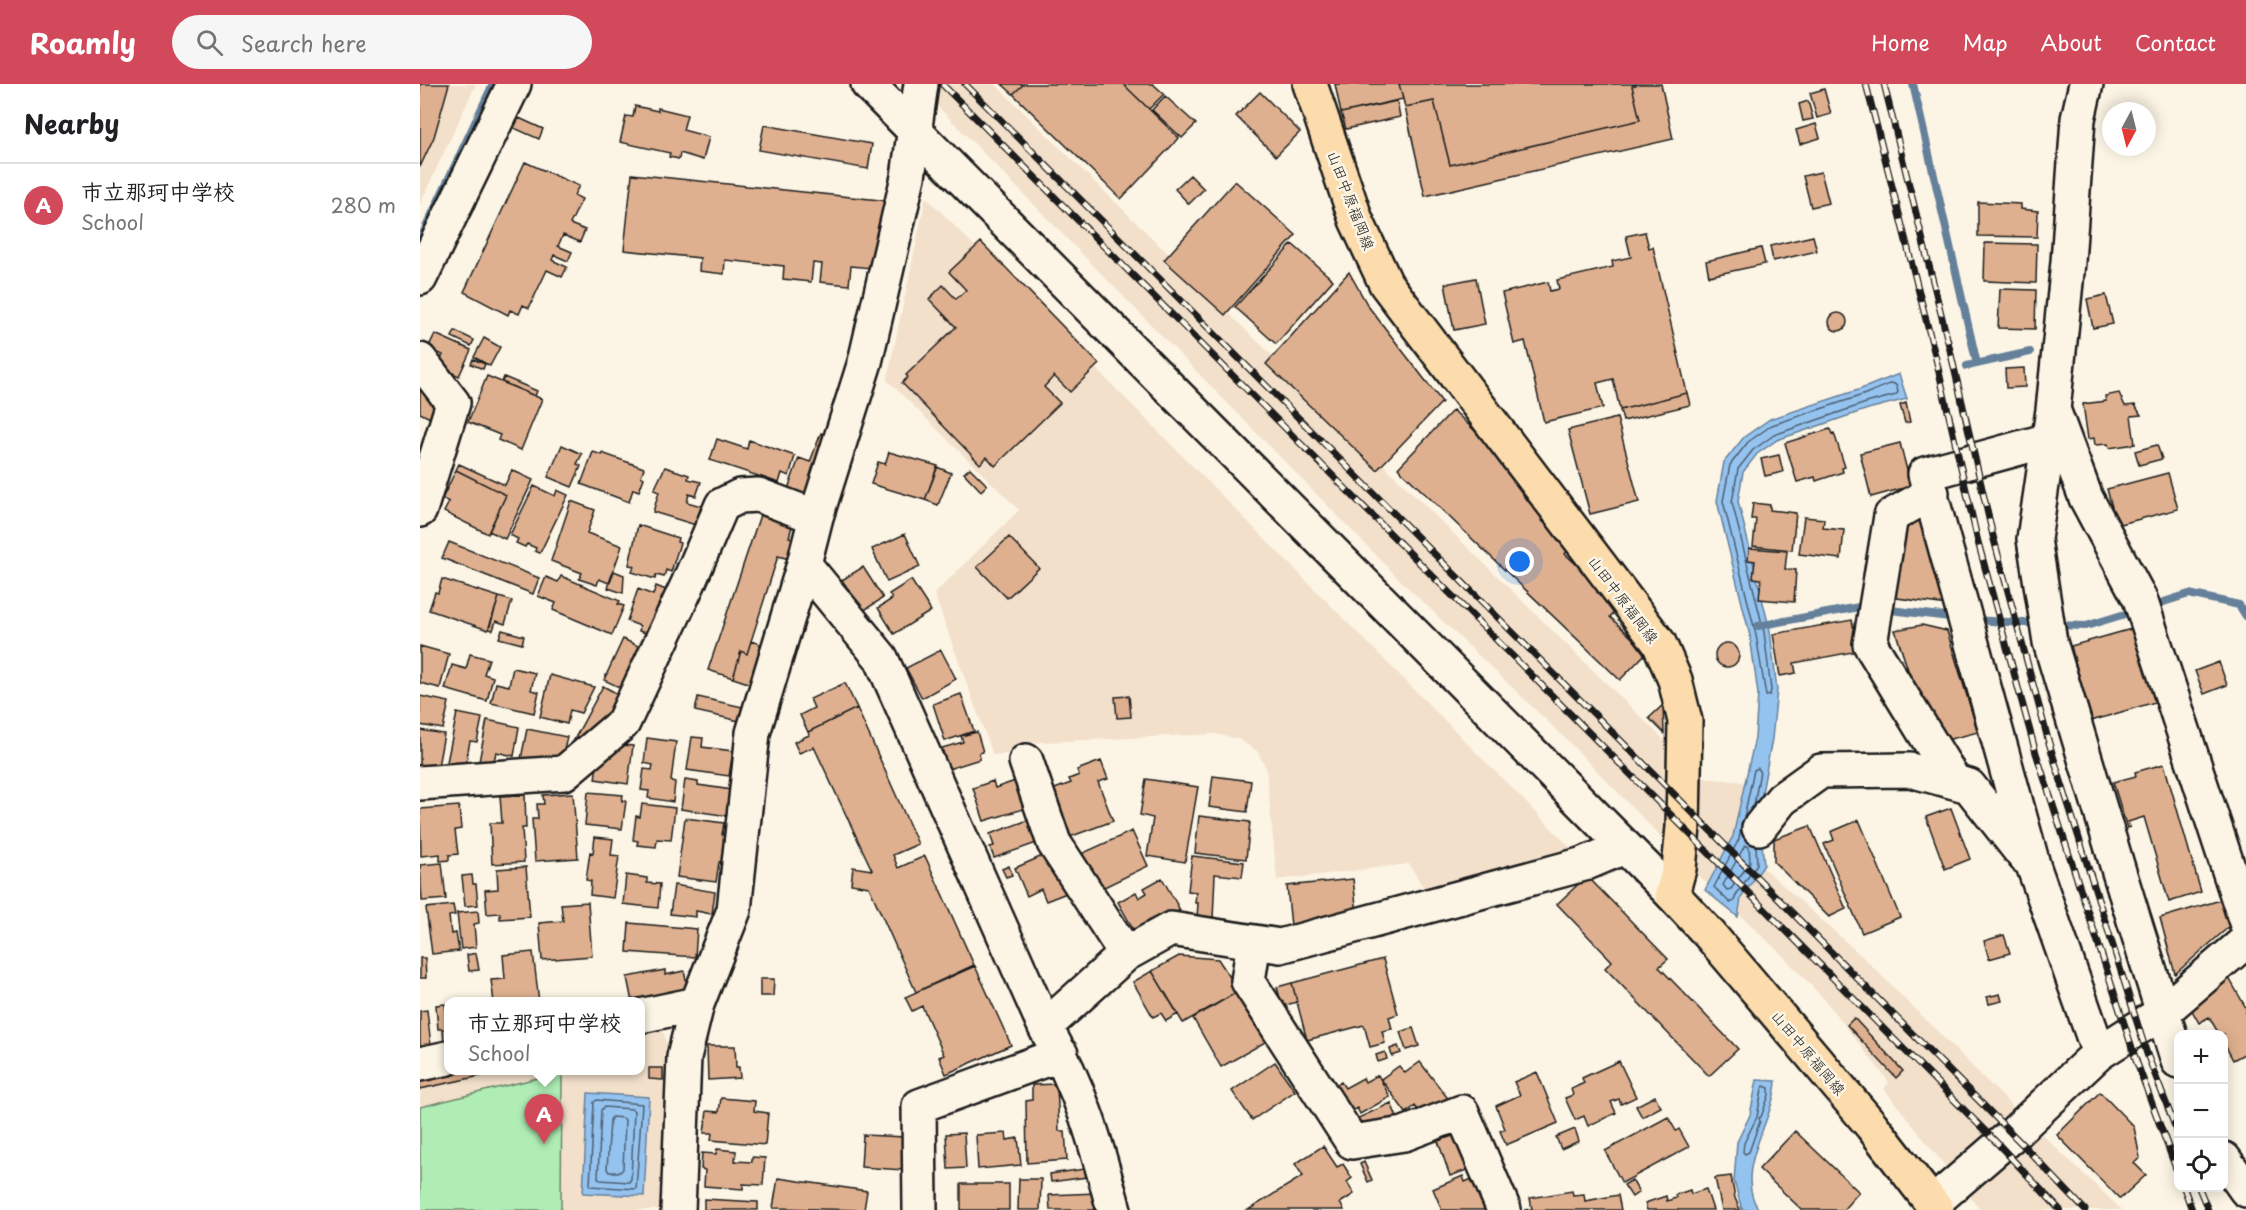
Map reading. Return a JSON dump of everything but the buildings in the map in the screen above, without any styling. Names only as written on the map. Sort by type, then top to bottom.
[{"type":"main road","name":"山田中原福岡線","points":[[1310,84],[1356,220],[1386,284],[1659,643],[1671,671],[1685,721],[1683,827],[1679,869],[1672,894],[1710,935],[1872,1126],[1934,1208]]},
{"type":"street","points":[[420,278],[514,84]]},
{"type":"street","points":[[868,84],[1672,894]]},
{"type":"street","points":[[678,1210],[684,1057],[697,1004],[734,910],[753,733],[816,517],[865,362],[908,177],[921,84]]},
{"type":"street","points":[[2086,84],[2078,119],[2068,262],[2051,425],[2034,539],[2050,642],[2174,1048]]},
{"type":"street","points":[[420,360],[453,403],[420,510]]},
{"type":"street","points":[[2051,425],[1925,474],[2034,868],[2099,1053]]},
{"type":"street","points":[[2051,425],[2086,498],[2140,599],[2246,922]]},
{"type":"street","points":[[1932,494],[1891,516],[1870,644],[1954,781]]},
{"type":"street","points":[[420,783],[564,772],[623,723],[722,505],[740,496],[758,495],[816,517]]},
{"type":"street","points":[[804,564],[881,658],[1093,1132],[1114,1210]]},
{"type":"street","points":[[1026,761],[1054,843],[1125,954]]},
{"type":"street","points":[[1759,828],[1782,800],[1821,771],[1910,770],[1968,786],[2034,868]]},
{"type":"street","points":[[920,1210],[919,1106],[1053,1040],[1125,954],[1171,929],[1280,946],[1584,864],[1624,847]]},
{"type":"street","points":[[1934,1208],[2099,1053],[2163,1012],[2246,941]]},
{"type":"street","points":[[1254,942],[1248,981],[1352,1142],[1404,1134],[1462,1112],[1504,1210]]},
{"type":"street","points":[[645,1015],[697,1004]]},
{"type":"street","points":[[420,1064],[444,1059]]},
{"type":"street","points":[[2228,1166],[2246,1191]]},
{"type":"shaded area","points":[[420,84],[476,84],[420,204]]},
{"type":"shaded area","points":[[916,84],[995,84],[1703,778],[1745,782],[1738,845],[1865,959],[2018,1112],[2122,1210],[1980,1210],[1884,1089],[1889,1082],[1824,999],[1781,954],[1692,869],[1568,741],[1404,584]]},
{"type":"shaded area","points":[[926,197],[1574,851],[1425,890],[1409,864],[1277,880],[1266,768],[1257,751],[1238,739],[1216,734],[1023,743],[1017,753],[993,755],[934,594],[1019,510],[887,380]]},
{"type":"shaded area","points":[[661,1026],[672,1057],[665,1210],[420,1210],[420,1077],[444,1072],[444,1075],[645,1075],[645,1029]]},
{"type":"green space","points":[[550,1075],[562,1075],[561,1210],[420,1210],[420,1107]]},
{"type":"water","points":[[1899,374],[1907,399],[1868,409],[1777,440],[1757,454],[1743,472],[1738,501],[1770,631],[1777,690],[1772,739],[1759,809],[1764,865],[1741,898],[1738,917],[1705,890],[1733,836],[1755,738],[1758,694],[1750,636],[1717,501],[1724,462],[1744,437],[1770,419]]},
{"type":"water","points":[[1757,1080],[1776,1081],[1774,1097],[1752,1163],[1750,1179],[1752,1195],[1759,1210],[1742,1210],[1734,1181],[1737,1142],[1750,1115]]},
{"type":"water","points":[[588,1093],[649,1097],[644,1196],[583,1193]]},
{"type":"waterway","points":[[421,238],[493,84]]},
{"type":"waterway","points":[[1913,84],[1977,364]]},
{"type":"waterway","points":[[1967,366],[2030,352]]},
{"type":"waterway","points":[[2151,606],[2189,594],[2239,605],[2246,616]]},
{"type":"waterway","points":[[1758,626],[1859,607],[1869,608]]},
{"type":"waterway","points":[[1882,609],[1958,618]]},
{"type":"waterway","points":[[2055,625],[2086,626],[2138,610]]},
{"type":"waterway","points":[[1974,620],[2042,624]]},
{"type":"railway","points":[[942,84],[1999,1145],[2060,1210]]},
{"type":"railway","points":[[965,84],[1683,803],[2085,1210]]},
{"type":"railway","points":[[1866,84],[1936,359],[1978,542],[2036,753],[2137,1063],[2174,1163]]},
{"type":"railway","points":[[1884,84],[1950,350],[1993,536],[2049,743],[2147,1054],[2174,1124]]},
{"type":"railway","points":[[2185,1192],[2192,1210]]},
{"type":"railway","points":[[2201,1192],[2208,1210]]},
{"type":"place","name":"市立那珂中学校","points":[[544,1144]]}]
